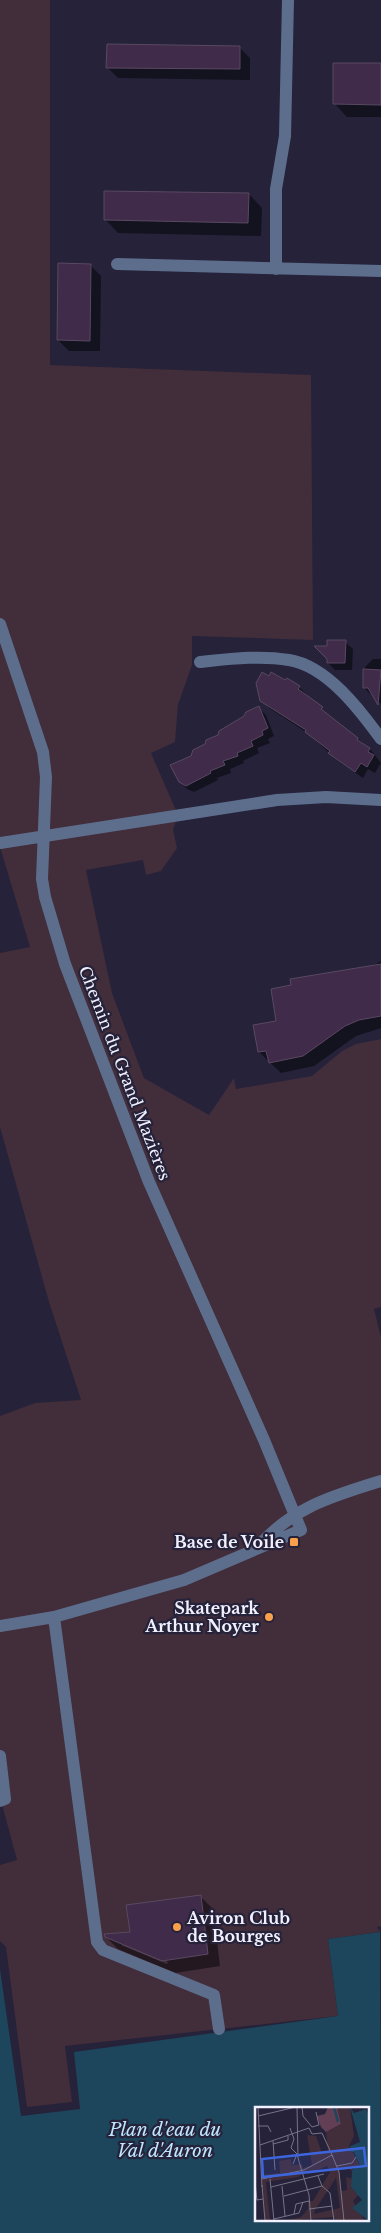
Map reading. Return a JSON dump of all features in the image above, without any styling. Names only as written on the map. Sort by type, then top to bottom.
[{"type":"street","points":[[276,269],[276,189],[285,136],[288,0]]},
{"type":"street","points":[[117,264],[381,271]]},
{"type":"street","name":"Chemin du Grand Mazières","points":[[0,624],[43,752],[46,777],[42,870],[45,897],[65,964],[149,1182],[264,1440],[301,1530],[184,1580],[54,1617],[0,1626]]},
{"type":"street","points":[[200,662],[242,659],[291,660],[314,670],[339,688],[355,705],[381,739]]},
{"type":"street","points":[[0,843],[277,800],[326,797],[381,800]]},
{"type":"street","points":[[294,1514],[328,1497],[381,1481]]},
{"type":"street","points":[[54,1617],[97,1942],[103,1950],[214,1995],[219,2029]]},
{"type":"street","points":[[0,1756],[6,1790],[5,1799],[0,1801]]},
{"type":"shaded area","points":[[0,0],[50,0],[50,365],[311,375],[313,640],[192,636],[192,665],[178,705],[175,742],[151,753],[178,815],[173,830],[177,848],[161,871],[146,875],[143,860],[86,870],[112,993],[144,1078],[209,1115],[234,1078],[236,1089],[312,1076],[342,1051],[356,1044],[381,1039],[381,1307],[374,1309],[381,1337],[381,1926],[377,1927],[380,1932],[328,1939],[338,2016],[65,2046],[72,2102],[27,2107],[6,1947],[0,1941],[0,1865],[17,1860],[0,1797],[0,1416],[35,1403],[81,1400],[49,1302],[0,1127],[0,953],[30,947],[0,847]]},
{"type":"water","name":"Plan d'eau du Val d'Auron","points":[[380,1932],[381,2233],[0,2233],[0,1969],[21,2116],[80,2109],[74,2052],[338,2016],[328,1939]]},
{"type":"building","points":[[107,44],[240,46],[240,69],[106,68]]},
{"type":"building","points":[[333,63],[381,63],[381,105],[333,104]]},
{"type":"building","points":[[104,191],[249,193],[248,223],[104,220]]},
{"type":"building","points":[[58,263],[91,264],[90,341],[57,340]]},
{"type":"building","points":[[327,640],[346,640],[345,663],[327,663],[327,659],[314,646],[327,646]]},
{"type":"building","points":[[363,669],[381,670],[378,705],[368,688],[363,688]]},
{"type":"building","points":[[262,672],[269,676],[271,672],[285,680],[287,678],[300,686],[298,689],[323,707],[321,709],[358,738],[357,740],[370,748],[368,752],[374,755],[367,767],[361,763],[355,772],[328,753],[330,751],[305,732],[306,730],[260,701],[256,683]]},
{"type":"building","points":[[259,706],[268,728],[262,731],[263,735],[251,741],[253,746],[237,753],[238,756],[223,761],[225,765],[210,771],[211,773],[186,786],[179,782],[170,765],[191,756],[193,750],[205,744],[206,740],[218,735],[219,731],[244,716],[246,712]]},
{"type":"building","points":[[381,964],[381,1016],[359,1020],[345,1026],[303,1056],[269,1063],[266,1051],[258,1052],[253,1025],[276,1021],[271,989],[291,985],[290,979]]},
{"type":"building","points":[[201,1895],[208,1954],[162,1961],[105,1937],[104,1934],[130,1932],[126,1905]]},
{"type":"place","name":"Base de Voile","points":[[294,1542]]},
{"type":"place","name":"Skatepark Arthur Noyer","points":[[269,1617]]},
{"type":"place","name":"Aviron Club de Bourges","points":[[177,1927]]}]
